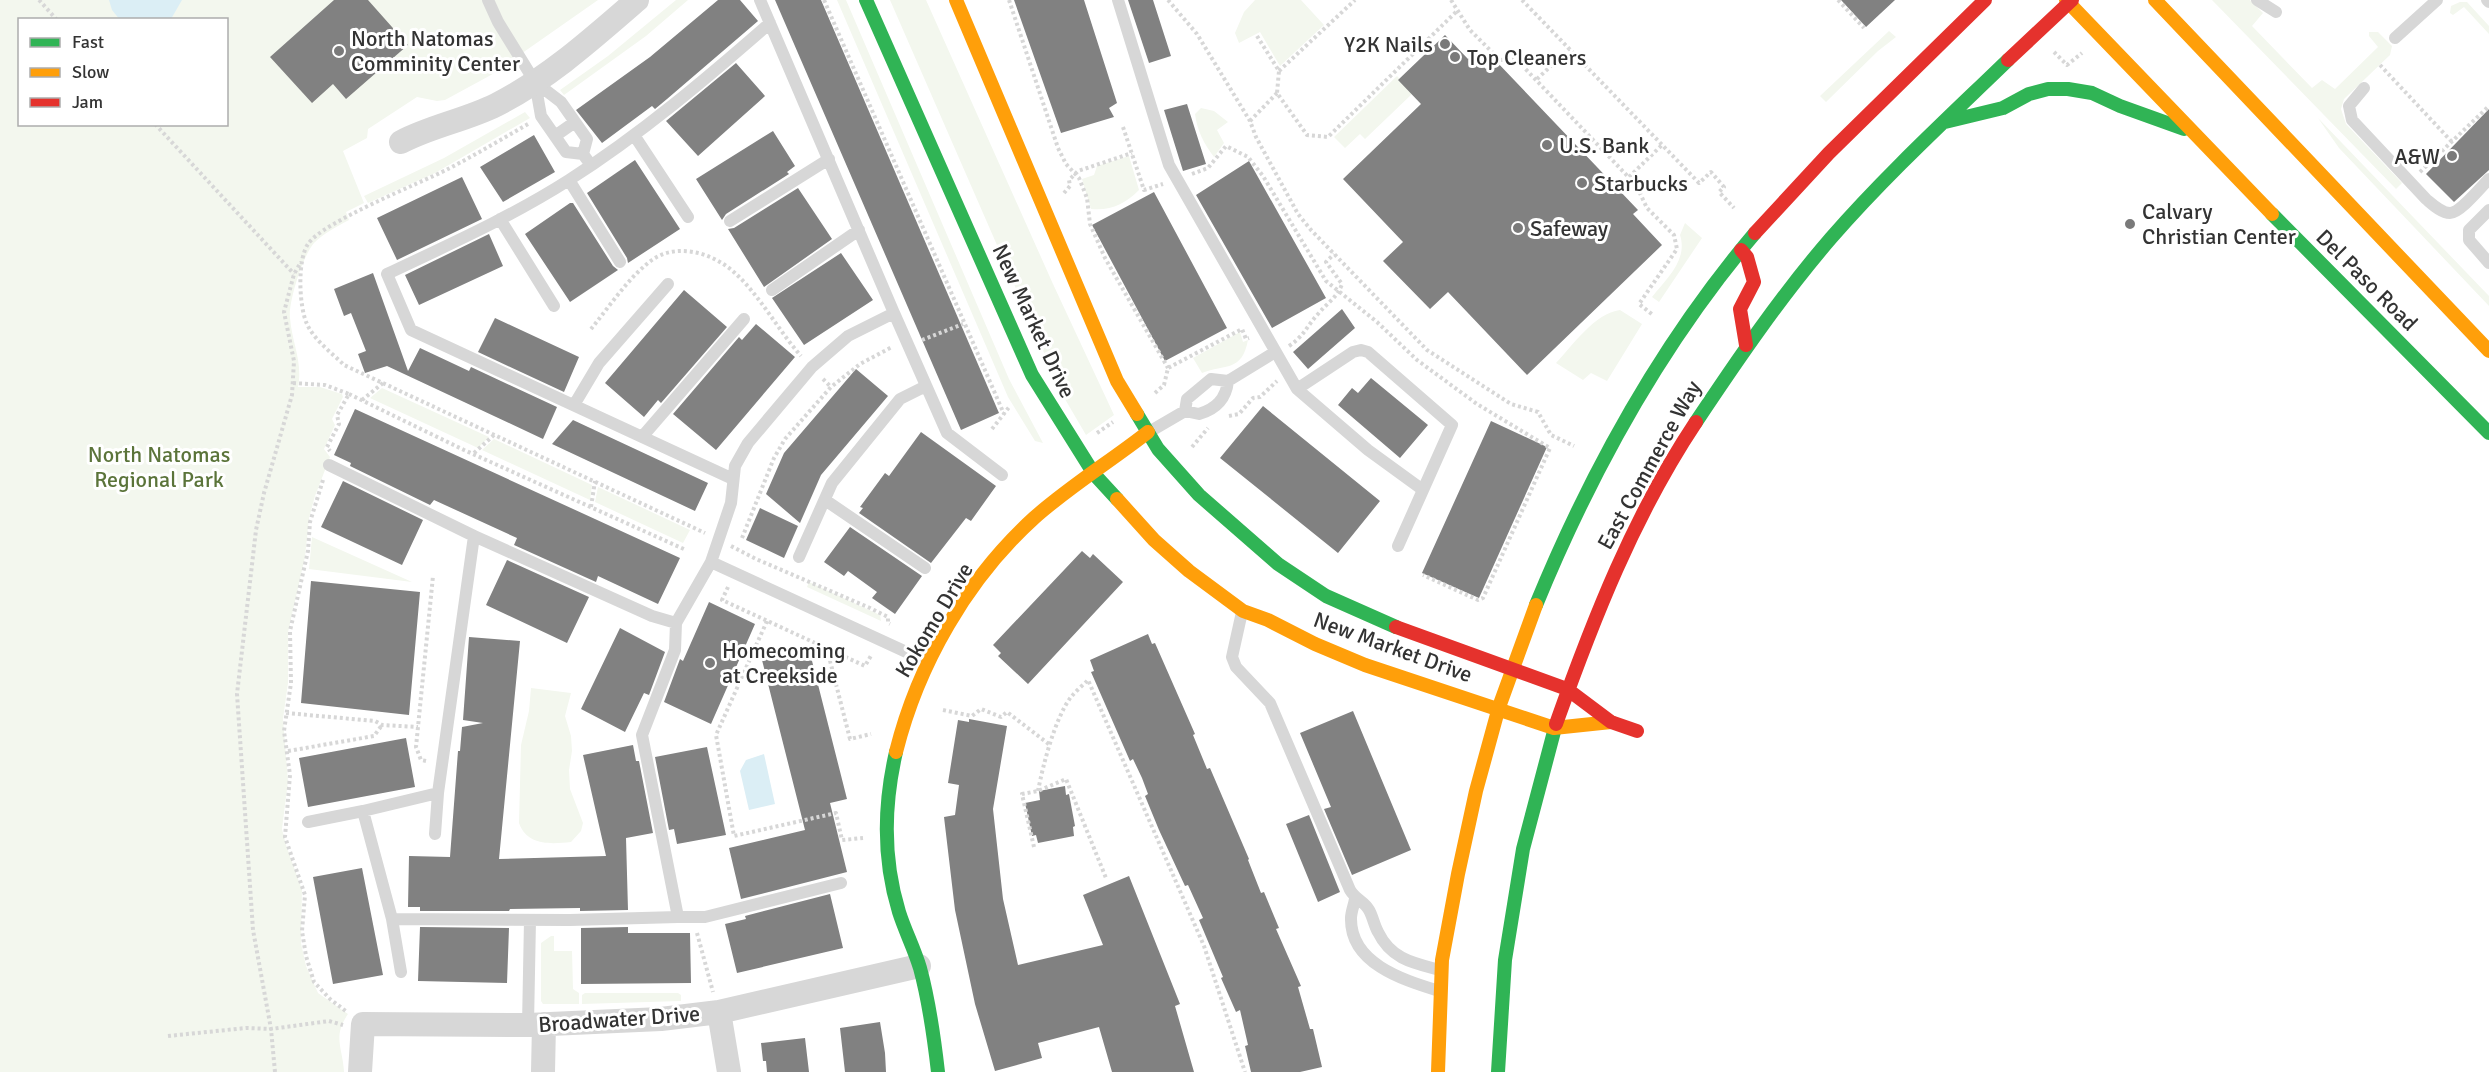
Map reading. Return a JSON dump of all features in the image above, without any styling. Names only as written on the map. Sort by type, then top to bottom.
[{"type":"main road","name":"New Market Drive","points":[[866,0],[1032,375],[1094,474],[1154,540],[1189,571],[1243,611],[1268,620],[1315,644],[1365,665],[1554,728],[1611,722]]},
{"type":"main road","name":"New Market Drive","points":[[956,0],[1096,336],[1117,381],[1158,448],[1199,495],[1278,564],[1317,590],[1419,637],[1567,689],[1611,722],[1637,731]]},
{"type":"main road","name":"East Commerce Way","points":[[1438,1072],[1441,970],[1469,815],[1525,632],[1554,563],[1620,431],[1650,377],[1741,250],[1823,158],[1985,0]]},
{"type":"main road","name":"Del Paso Road","points":[[2155,0],[2489,351]]},
{"type":"main road","name":"East Commerce Way","points":[[1498,1072],[1506,940],[1520,854],[1554,728],[1585,637],[1618,560],[1645,506],[1701,409],[1746,345],[1817,253],[1945,122],[2069,1]]},
{"type":"main road","name":"Del Paso Road","points":[[2069,1],[2191,132],[2489,434]]},
{"type":"main road","points":[[1945,122],[2003,108],[2029,94],[2068,89],[2092,93],[2120,106],[2191,132]]},
{"type":"main road","points":[[1741,250],[1748,257],[1754,282],[1740,309],[1746,345]]},
{"type":"main road","name":"Kokomo Drive","points":[[938,1072],[934,1036],[919,966],[897,908],[889,862],[887,815],[891,769],[902,723],[929,663],[965,600],[989,568],[1028,523],[1067,491],[1094,474],[1148,432]]},
{"type":"street","points":[[401,142],[495,105],[535,82],[583,47],[637,0]]},
{"type":"street","name":"Broadwater Drive","points":[[360,1072],[363,1024],[536,1024],[661,1019],[716,1004],[919,966]]},
{"type":"street","points":[[716,1004],[729,1072]]},
{"type":"street","points":[[536,1024],[543,1072]]},
{"type":"lane","points":[[488,0],[498,22],[535,82],[561,102],[587,139],[587,160]]},
{"type":"lane","points":[[760,0],[947,433],[1002,475]]},
{"type":"lane","points":[[1118,0],[1169,165],[1297,389],[1368,450],[1423,490]]},
{"type":"lane","points":[[2257,0],[2276,12]]},
{"type":"lane","points":[[2395,38],[2437,0]]},
{"type":"lane","points":[[733,479],[411,330],[387,274],[500,219],[569,180],[587,160],[634,135],[718,69],[770,23]]},
{"type":"lane","points":[[535,82],[541,116],[566,152],[587,160]]},
{"type":"lane","points":[[2364,88],[2349,106],[2352,120],[2410,182],[2439,209],[2450,213],[2457,211],[2489,179]]},
{"type":"lane","points":[[555,136],[575,122]]},
{"type":"lane","points":[[634,135],[688,217]]},
{"type":"lane","points":[[730,221],[829,159]]},
{"type":"lane","points":[[569,180],[620,262]]},
{"type":"lane","points":[[2489,210],[2469,230],[2469,240],[2489,263]]},
{"type":"lane","points":[[500,219],[554,306]]},
{"type":"lane","points":[[772,290],[859,230]]},
{"type":"lane","points":[[574,405],[600,363],[668,284]]},
{"type":"lane","points":[[678,916],[642,735],[675,650],[676,623],[711,562],[731,503],[735,466],[747,443],[812,367],[848,336],[894,313]]},
{"type":"lane","points":[[642,437],[744,319]]},
{"type":"lane","points":[[1297,389],[1353,352],[1361,350],[1368,352],[1452,425],[1398,546]]},
{"type":"lane","points":[[1185,411],[1187,399],[1211,380],[1228,381],[1275,352]]},
{"type":"lane","points":[[1148,432],[1185,411],[1199,414],[1217,405],[1224,398],[1228,381]]},
{"type":"lane","points":[[798,557],[832,483],[900,399],[926,386]]},
{"type":"lane","points":[[329,465],[474,536],[652,616],[676,623]]},
{"type":"lane","points":[[825,500],[925,568]]},
{"type":"lane","points":[[435,834],[438,793],[474,536]]},
{"type":"lane","points":[[711,562],[929,663]]},
{"type":"lane","points":[[1243,611],[1232,657],[1236,667],[1270,703],[1355,899],[1369,908],[1379,935],[1388,950],[1402,960],[1441,970]]},
{"type":"lane","points":[[308,822],[438,793]]},
{"type":"lane","points":[[363,811],[392,919],[401,972]]},
{"type":"lane","points":[[392,919],[530,920],[705,917],[842,883]]},
{"type":"lane","points":[[1355,899],[1351,917],[1353,929],[1357,942],[1369,959],[1381,968],[1440,992]]},
{"type":"lane","points":[[530,920],[536,1024]]},
{"type":"path","points":[[39,0],[55,18]]},
{"type":"path","points":[[824,0],[1004,414]]},
{"type":"path","points":[[1009,0],[1058,148],[1087,198],[1090,224],[1105,258],[1168,368],[1164,385],[1154,394]]},
{"type":"path","points":[[1168,0],[1197,34],[1250,121],[1256,137],[1299,214],[1334,254],[1427,350],[1511,404],[1538,412],[1551,435],[1574,446]]},
{"type":"path","points":[[1279,71],[1355,0]]},
{"type":"path","points":[[1522,0],[1699,183],[1711,172],[1724,188],[1719,192],[1734,208]]},
{"type":"path","points":[[1838,0],[1864,28]]},
{"type":"path","points":[[1455,1],[1470,30],[1500,60],[1516,59],[1537,79],[1629,177],[1636,185],[1647,208],[1674,235],[1677,249],[1639,304],[1653,315]]},
{"type":"path","points":[[1277,93],[1307,135],[1328,137],[1458,10]]},
{"type":"path","points":[[1250,121],[1277,93],[1279,71],[1257,36]]},
{"type":"path","points":[[1537,79],[1569,49]]},
{"type":"path","points":[[2051,49],[2067,65],[2082,52]]},
{"type":"path","points":[[2380,65],[2452,142]]},
{"type":"path","points":[[2410,182],[2489,106]]},
{"type":"path","points":[[541,116],[449,168],[326,228],[308,244],[300,276],[302,300],[308,325],[325,347],[344,365],[743,552],[888,616],[888,623],[897,628]]},
{"type":"path","points":[[157,126],[294,274]]},
{"type":"path","points":[[1629,177],[1662,145]]},
{"type":"path","points":[[1064,194],[1070,186],[1069,180],[1078,171],[1132,153]]},
{"type":"path","points":[[591,328],[648,262],[664,252],[680,250],[699,253],[720,262],[736,274],[779,330],[831,387]]},
{"type":"path","points":[[1288,346],[1304,334],[1316,316],[1333,301],[1339,291],[1341,284],[1326,262],[1334,254]]},
{"type":"path","points":[[275,1072],[271,1029],[253,930],[237,694],[256,530],[264,493],[292,395],[294,361],[284,312],[294,274],[304,256]]},
{"type":"path","points":[[742,538],[774,458],[785,439],[831,387],[860,364],[896,345],[922,340],[963,324]]},
{"type":"path","points":[[1168,368],[1242,329],[1246,339]]},
{"type":"path","points":[[293,383],[325,385],[349,394],[686,550]]},
{"type":"path","points":[[362,400],[383,383]]},
{"type":"path","points":[[348,1013],[314,982],[306,956],[302,931],[305,895],[285,837],[285,818],[290,792],[288,751],[284,730],[291,683],[290,631],[308,551],[310,522],[332,453],[327,447],[339,424],[337,415],[349,394]]},
{"type":"path","points":[[993,429],[1010,406]]},
{"type":"path","points":[[1092,437],[1119,417]]},
{"type":"path","points":[[474,453],[495,434]]},
{"type":"path","points":[[591,507],[595,481]]},
{"type":"path","points":[[743,552],[722,600],[865,666],[871,653],[882,658]]},
{"type":"path","points":[[433,576],[416,747],[421,760],[442,764]]},
{"type":"path","points":[[767,621],[716,735],[734,836],[836,813],[842,840],[864,838]]},
{"type":"path","points":[[827,648],[850,739],[871,734]]},
{"type":"path","points":[[1038,791],[1044,756],[1070,698],[1088,680],[1204,946],[1245,1072]]},
{"type":"path","points":[[943,710],[972,716],[981,709],[1001,717],[1007,711],[1050,745]]},
{"type":"path","points":[[286,712],[375,720],[382,726],[418,727]]},
{"type":"path","points":[[288,751],[374,736],[382,726]]},
{"type":"path","points":[[1034,847],[1022,794],[1038,791],[1066,779],[1106,878]]},
{"type":"path","points":[[694,916],[716,1004]]},
{"type":"path","points":[[168,1036],[246,1028],[271,1029],[329,1021],[339,1025]]},
{"type":"green space","name":"North Natomas Regional Park","points":[[0,0],[598,0],[491,75],[445,100],[437,101],[417,97],[368,129],[367,138],[343,151],[364,203],[346,212],[349,220],[314,243],[305,258],[294,291],[290,318],[299,369],[298,387],[320,387],[342,394],[343,397],[332,419],[335,425],[324,449],[330,457],[309,518],[305,557],[288,632],[288,683],[283,719],[288,781],[282,829],[302,890],[301,943],[306,966],[318,993],[348,1014],[339,1036],[344,1072],[0,1072]]},
{"type":"green space","points":[[676,0],[688,0],[646,36],[564,95],[560,90],[608,56]]},
{"type":"green space","points":[[837,0],[846,0],[1009,379],[1043,443],[1035,441],[1008,397]]},
{"type":"green space","points":[[890,0],[926,0],[1114,415],[1086,435],[1062,394]]},
{"type":"green space","points":[[1255,0],[1301,0],[1324,25],[1280,66],[1260,32],[1239,43],[1235,33],[1244,12]]},
{"type":"green space","points":[[2212,0],[2250,0],[2263,13],[2252,26],[2312,88],[2322,80],[2335,89],[2378,47],[2369,36],[2369,32],[2378,32],[2392,46],[2390,55],[2344,99],[2341,109],[2346,124],[2402,183],[2396,189]]},
{"type":"green space","points":[[2467,2],[2489,26],[2489,34],[2464,7],[2453,15],[2450,13],[2451,6]]},
{"type":"green space","points":[[1889,31],[1896,37],[1878,51],[1826,102],[1820,96]]},
{"type":"green space","points":[[1397,76],[1413,93],[1365,139],[1360,134],[1345,148],[1334,137]]},
{"type":"green space","points":[[1201,108],[1214,111],[1228,122],[1217,130],[1224,143],[1214,157],[1197,126],[1195,114]]},
{"type":"green space","points":[[525,112],[530,118],[435,173],[368,203],[364,196],[444,158]]},
{"type":"green space","points":[[2318,118],[2489,296],[2489,306],[2339,148]]},
{"type":"green space","points":[[1129,156],[1139,190],[1117,206],[1091,209],[1082,179],[1094,175],[1097,166]]},
{"type":"green space","points":[[1685,223],[1702,238],[1659,302],[1652,297],[1670,276],[1679,261],[1682,244],[1680,235]]},
{"type":"green space","points":[[1620,310],[1642,324],[1607,381],[1591,373],[1583,380],[1556,363],[1593,323],[1611,312]]},
{"type":"green space","points":[[1240,332],[1243,342],[1248,340],[1242,357],[1231,365],[1202,373],[1193,358]]},
{"type":"green space","points":[[382,388],[489,437],[478,448],[370,398]]},
{"type":"green space","points":[[494,439],[592,485],[590,500],[482,450]]},
{"type":"green space","points":[[598,487],[690,530],[683,543],[595,502]]},
{"type":"green space","points":[[312,537],[412,582],[309,569]]},
{"type":"green space","points":[[809,582],[880,615],[881,621],[807,587]]},
{"type":"green space","points":[[531,688],[571,693],[565,716],[571,736],[570,789],[583,823],[581,831],[571,842],[548,843],[534,840],[523,831],[519,823],[521,745],[529,711]]},
{"type":"green space","points":[[554,936],[554,951],[572,951],[573,989],[579,993],[579,1004],[543,1004],[541,1001],[541,943]]},
{"type":"green space","points":[[585,993],[678,993],[681,995],[681,1001],[582,1004],[582,995]]},
{"type":"shaded area","points":[[109,0],[182,0],[172,18],[118,18],[112,10]]},
{"type":"shaded area","points":[[764,754],[775,804],[749,810],[740,771],[746,760]]},
{"type":"building","name":"North Natomas Comminity Center","points":[[334,0],[368,0],[408,45],[346,99],[333,84],[312,103],[270,57]]},
{"type":"building","points":[[718,0],[740,0],[758,21],[655,109],[652,106],[602,143],[576,110],[650,57]]},
{"type":"building","points":[[775,0],[821,0],[999,413],[961,430]]},
{"type":"building","points":[[1014,0],[1084,0],[1117,103],[1109,108],[1114,117],[1061,133]]},
{"type":"building","points":[[1128,0],[1153,0],[1171,56],[1149,63]]},
{"type":"building","points":[[1841,0],[1895,0],[1866,27]]},
{"type":"building","name":"Safeway","points":[[1445,35],[1468,59],[1472,55],[1486,69],[1495,60],[1638,210],[1633,214],[1662,245],[1527,375],[1448,292],[1430,309],[1383,261],[1403,242],[1343,179],[1421,104],[1398,80]]},
{"type":"building","points":[[736,63],[765,96],[698,156],[666,121]]},
{"type":"building","points":[[1187,104],[1206,164],[1183,171],[1164,110]]},
{"type":"building","points":[[2489,109],[2489,170],[2454,202],[2426,174]]},
{"type":"building","points":[[773,131],[795,166],[787,172],[789,174],[726,214],[722,220],[696,179]]},
{"type":"building","points":[[534,135],[555,172],[503,202],[480,167]]},
{"type":"building","points":[[635,160],[680,229],[628,263],[587,193]]},
{"type":"building","points":[[1249,161],[1326,298],[1272,328],[1196,195]]},
{"type":"building","points":[[462,177],[482,219],[397,260],[377,218]]},
{"type":"building","points":[[798,188],[832,239],[764,287],[728,229],[734,228]]},
{"type":"building","points":[[1154,192],[1227,328],[1165,361],[1092,225]]},
{"type":"building","points":[[573,203],[613,266],[618,270],[570,302],[525,234]]},
{"type":"building","points":[[489,234],[503,266],[419,305],[405,275]]},
{"type":"building","points":[[841,253],[873,300],[804,345],[772,298]]},
{"type":"building","points":[[373,273],[408,371],[420,348],[469,371],[471,367],[557,407],[543,439],[387,366],[365,373],[358,354],[366,351],[351,313],[344,316],[334,289]]},
{"type":"building","points":[[684,290],[727,327],[661,403],[658,400],[644,417],[605,383]]},
{"type":"building","points":[[1342,309],[1355,328],[1308,369],[1293,352]]},
{"type":"building","points":[[495,318],[579,357],[564,392],[478,352]]},
{"type":"building","points":[[756,324],[795,357],[716,450],[673,414],[739,337],[742,340]]},
{"type":"building","points":[[856,369],[888,396],[821,475],[800,523],[766,494],[784,453]]},
{"type":"building","points":[[1371,378],[1428,425],[1400,458],[1338,405],[1352,388],[1358,393]]},
{"type":"building","points":[[1263,406],[1380,501],[1338,553],[1220,458]]},
{"type":"building","points":[[355,409],[680,558],[658,604],[598,576],[596,582],[514,545],[517,538],[434,500],[430,505],[350,466],[351,463],[334,455]]},
{"type":"building","points":[[573,420],[708,483],[695,511],[552,444]]},
{"type":"building","points":[[1491,421],[1547,447],[1479,598],[1422,573]]},
{"type":"building","points":[[921,432],[996,486],[971,521],[966,518],[931,563],[859,513],[863,508],[860,507],[885,473],[889,476]]},
{"type":"building","points":[[343,481],[423,520],[402,565],[321,527]]},
{"type":"building","points":[[760,508],[798,526],[784,558],[746,540]]},
{"type":"building","points":[[850,527],[922,576],[895,614],[872,598],[877,592],[848,571],[844,576],[824,562]]},
{"type":"building","points":[[1082,551],[1090,558],[1093,554],[1123,582],[1028,684],[998,656],[1001,653],[993,645]]},
{"type":"building","points":[[507,560],[589,597],[567,643],[486,605]]},
{"type":"building","points":[[311,581],[420,592],[409,715],[301,703]]},
{"type":"building","name":"Homecoming at Creekside","points":[[709,602],[755,624],[711,724],[664,702],[680,659],[683,661]]},
{"type":"building","points":[[620,628],[665,652],[649,695],[644,693],[625,732],[581,709]]},
{"type":"building","points":[[1148,634],[1152,644],[1155,643],[1195,734],[1193,735],[1207,769],[1210,768],[1261,893],[1264,892],[1279,928],[1276,929],[1301,986],[1298,987],[1310,1029],[1313,1029],[1322,1067],[1300,1072],[1251,1072],[1240,1010],[1236,1012],[1221,978],[1223,977],[1199,920],[1203,918],[1159,830],[1145,796],[1148,794],[1142,778],[1133,759],[1130,761],[1091,672],[1094,671],[1090,660]]},
{"type":"building","points":[[469,637],[520,641],[499,859],[606,856],[583,755],[633,745],[636,761],[639,761],[653,833],[626,838],[628,910],[580,911],[580,908],[420,911],[420,907],[408,907],[409,856],[450,857],[462,727],[483,723],[463,720]]},
{"type":"building","points":[[809,649],[847,799],[830,803],[847,872],[741,899],[729,848],[805,830],[762,660]]},
{"type":"building","points":[[1353,711],[1411,850],[1352,875],[1324,809],[1331,807],[1300,733]]},
{"type":"building","points":[[969,719],[1007,726],[993,809],[1003,899],[1018,965],[1103,945],[1083,895],[1129,876],[1180,1004],[1175,1006],[1194,1072],[1112,1072],[1099,1027],[1038,1043],[1042,1058],[995,1071],[975,1004],[955,910],[944,817],[955,815],[959,785],[948,783],[958,720],[969,722]]},
{"type":"building","points":[[406,738],[415,787],[308,807],[299,758]]},
{"type":"building","points":[[707,747],[726,835],[677,844],[674,829],[669,830],[655,757]]},
{"type":"building","points":[[1065,786],[1066,795],[1069,794],[1075,826],[1073,827],[1074,836],[1038,843],[1036,835],[1032,836],[1025,803],[1040,800],[1039,791]]},
{"type":"building","points":[[1309,815],[1340,892],[1318,902],[1286,824]]},
{"type":"building","points":[[362,868],[383,975],[333,984],[313,877]]},
{"type":"building","points":[[830,894],[843,948],[737,973],[725,924],[746,919],[745,916]]},
{"type":"building","points":[[420,927],[509,928],[507,983],[418,981]]},
{"type":"building","points":[[628,927],[628,933],[690,933],[691,983],[581,984],[581,928]]},
{"type":"building","points":[[880,1022],[886,1072],[845,1072],[840,1028]]},
{"type":"building","points":[[805,1038],[809,1072],[767,1072],[761,1043]]},
{"type":"traffic: fast","points":[[866,0],[1032,375],[1094,474],[1117,499]]},
{"type":"traffic: fast","points":[[1696,422],[1777,305],[1831,238],[1895,169],[2008,60]]},
{"type":"traffic: fast","points":[[1945,122],[2003,108],[2029,94],[2048,89],[2068,89],[2092,93],[2120,106],[2184,129]]},
{"type":"traffic: fast","points":[[2272,214],[2489,433]]},
{"type":"traffic: fast","points":[[1536,605],[1580,506],[1631,410],[1689,319],[1755,233]]},
{"type":"traffic: fast","points":[[1137,414],[1158,449],[1199,495],[1278,564],[1326,596],[1396,627]]},
{"type":"traffic: fast","points":[[1498,1072],[1505,960],[1523,849],[1556,724]]},
{"type":"traffic: fast","points":[[896,752],[887,812],[890,872],[899,912],[918,961],[923,981],[938,1072]]},
{"type":"traffic: slow","points":[[956,0],[1117,381],[1137,414]]},
{"type":"traffic: slow","points":[[2066,0],[2272,214]]},
{"type":"traffic: slow","points":[[2155,0],[2489,351]]},
{"type":"traffic: slow","points":[[896,752],[905,719],[932,655],[948,625],[987,568],[1010,542],[1048,506],[1148,432]]},
{"type":"traffic: slow","points":[[1117,499],[1154,540],[1189,571],[1243,611],[1268,620],[1315,644],[1365,665],[1554,728],[1611,722]]},
{"type":"traffic: slow","points":[[1438,1072],[1442,960],[1458,874],[1476,791],[1499,707],[1536,605]]},
{"type":"traffic: jam","points":[[1755,233],[1829,153],[1985,0]]},
{"type":"traffic: jam","points":[[2008,60],[2072,0]]},
{"type":"traffic: jam","points":[[1741,250],[1747,257],[1754,282],[1740,309],[1746,345]]},
{"type":"traffic: jam","points":[[1556,724],[1600,607],[1634,531],[1674,457],[1696,422]]},
{"type":"traffic: jam","points":[[1396,627],[1567,689],[1611,722],[1637,731]]},
{"type":"place","name":"Y2K Nails","points":[[1445,44]]},
{"type":"place","name":"North Natomas Comminity Center","points":[[339,51]]},
{"type":"place","name":"Top Cleaners","points":[[1455,57]]},
{"type":"place","name":"U.S. Bank","points":[[1547,145]]},
{"type":"place","name":"A&W","points":[[2452,156]]},
{"type":"place","name":"Starbucks","points":[[1582,183]]},
{"type":"place","name":"Calvary Christian Center","points":[[2130,224]]},
{"type":"place","name":"Safeway","points":[[1518,228]]},
{"type":"place","name":"Homecoming at Creekside","points":[[710,663]]}]
